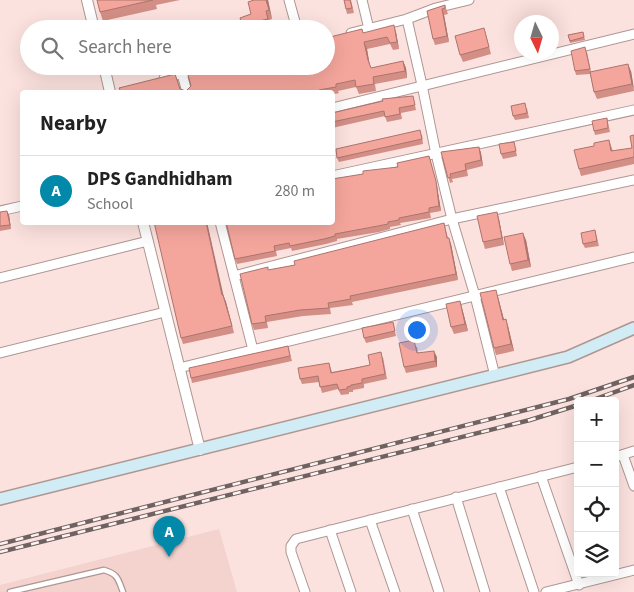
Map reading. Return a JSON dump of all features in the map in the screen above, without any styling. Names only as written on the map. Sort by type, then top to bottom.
[{"type":"main road","points":[[0,499],[568,357],[634,328]]},
{"type":"street","points":[[87,0],[92,20]]},
{"type":"street","points":[[289,0],[295,20]]},
{"type":"street","points":[[362,0],[369,28]]},
{"type":"street","points":[[344,35],[407,20],[435,4],[469,0]]},
{"type":"street","points":[[407,20],[452,219],[475,296],[495,376]]},
{"type":"street","points":[[335,107],[634,34]]},
{"type":"street","points":[[107,75],[113,90]]},
{"type":"street","points":[[155,80],[178,75]]},
{"type":"street","points":[[182,75],[186,90]]},
{"type":"street","points":[[335,175],[634,110]]},
{"type":"street","points":[[234,276],[452,219],[634,180]]},
{"type":"street","points":[[0,212],[20,207]]},
{"type":"street","points":[[144,225],[200,450]]},
{"type":"street","points":[[221,225],[253,350]]},
{"type":"street","points":[[0,278],[148,242]]},
{"type":"street","points":[[179,368],[634,257]]},
{"type":"street","points":[[0,353],[165,312]]},
{"type":"street","points":[[634,451],[619,456],[634,486]]},
{"type":"street","points":[[305,592],[291,546],[296,539],[574,468]]},
{"type":"street","points":[[541,476],[579,584]]},
{"type":"street","points":[[499,487],[534,592]]},
{"type":"street","points":[[456,497],[486,592]]},
{"type":"street","points":[[412,509],[440,592]]},
{"type":"street","points":[[370,520],[395,592]]},
{"type":"street","points":[[330,530],[350,592]]},
{"type":"street","points":[[619,569],[634,570]]},
{"type":"street","points":[[546,592],[579,584],[596,577]]},
{"type":"lane","points":[[10,592],[104,570],[113,573],[118,578],[123,592]]},
{"type":"shaded area","points":[[219,529],[237,592],[0,592],[0,585]]},
{"type":"building","points":[[97,0],[153,0],[100,12]]},
{"type":"building","points":[[266,0],[269,10],[266,11],[268,19],[241,20],[240,18],[251,14],[248,2]]},
{"type":"building","points":[[344,0],[350,0],[352,8],[346,9]]},
{"type":"building","points":[[445,5],[445,8],[442,9],[447,36],[433,39],[427,11]]},
{"type":"building","points":[[394,25],[397,42],[390,43],[387,37],[364,42],[368,60],[371,68],[403,61],[405,71],[373,77],[374,84],[356,87],[355,80],[336,84],[336,87],[319,90],[187,90],[191,86],[188,75],[335,75],[335,36],[362,29],[363,33]]},
{"type":"building","points":[[484,28],[489,47],[460,55],[455,36]]},
{"type":"building","points":[[583,32],[584,37],[570,41],[568,35]]},
{"type":"building","points":[[585,47],[590,69],[575,71],[571,51]]},
{"type":"building","points":[[628,64],[632,84],[594,92],[590,72]]},
{"type":"building","points":[[175,75],[180,89],[183,90],[120,90],[119,88]]},
{"type":"building","points":[[413,96],[415,105],[399,108],[400,114],[385,117],[384,111],[335,121],[335,112],[383,101],[382,99]]},
{"type":"building","points":[[525,103],[527,113],[513,116],[511,106]]},
{"type":"building","points":[[607,118],[608,128],[594,131],[592,121]]},
{"type":"building","points":[[420,130],[422,139],[337,158],[336,149]]},
{"type":"building","points":[[634,135],[634,157],[579,169],[574,150],[594,146],[594,143],[609,140],[611,151],[632,148],[630,136]]},
{"type":"building","points":[[514,142],[516,151],[501,154],[499,144]]},
{"type":"building","points":[[479,147],[481,160],[465,164],[466,170],[450,174],[451,177],[448,178],[441,152]]},
{"type":"building","points":[[429,156],[436,181],[439,206],[429,208],[429,212],[399,218],[399,220],[388,222],[388,224],[335,234],[335,236],[324,239],[290,246],[289,243],[274,246],[275,251],[235,259],[227,225],[335,225],[335,179],[363,174],[363,171],[398,167],[397,163]]},
{"type":"building","points":[[7,211],[10,225],[0,226],[0,212]]},
{"type":"building","points":[[497,212],[502,238],[483,242],[477,216]]},
{"type":"building","points":[[444,223],[456,274],[350,296],[351,299],[328,303],[329,308],[300,310],[265,316],[266,322],[252,324],[240,274],[268,267],[268,270],[295,265],[294,261]]},
{"type":"building","points":[[155,225],[207,225],[222,295],[232,326],[181,338]]},
{"type":"building","points":[[595,230],[597,241],[583,244],[581,233]]},
{"type":"building","points":[[523,233],[528,260],[510,264],[504,237]]},
{"type":"building","points":[[496,290],[503,320],[506,319],[511,344],[494,348],[480,293]]},
{"type":"building","points":[[460,301],[465,324],[451,327],[446,304]]},
{"type":"building","points":[[393,322],[395,331],[364,338],[362,328]]},
{"type":"building","points":[[414,340],[417,353],[434,351],[435,361],[404,367],[399,343]]},
{"type":"building","points":[[288,346],[290,356],[191,378],[189,368]]},
{"type":"building","points":[[381,352],[385,374],[362,379],[362,383],[351,385],[347,389],[339,390],[337,384],[320,387],[318,376],[300,379],[298,368],[329,363],[331,373],[370,365],[368,355]]},
{"type":"railway","points":[[0,544],[569,399],[634,377]]},
{"type":"railway","points":[[601,397],[634,385]]},
{"type":"railway","points":[[0,552],[530,420],[574,406]]},
{"type":"place","name":"DPS Gandhidham","points":[[169,557]]}]
